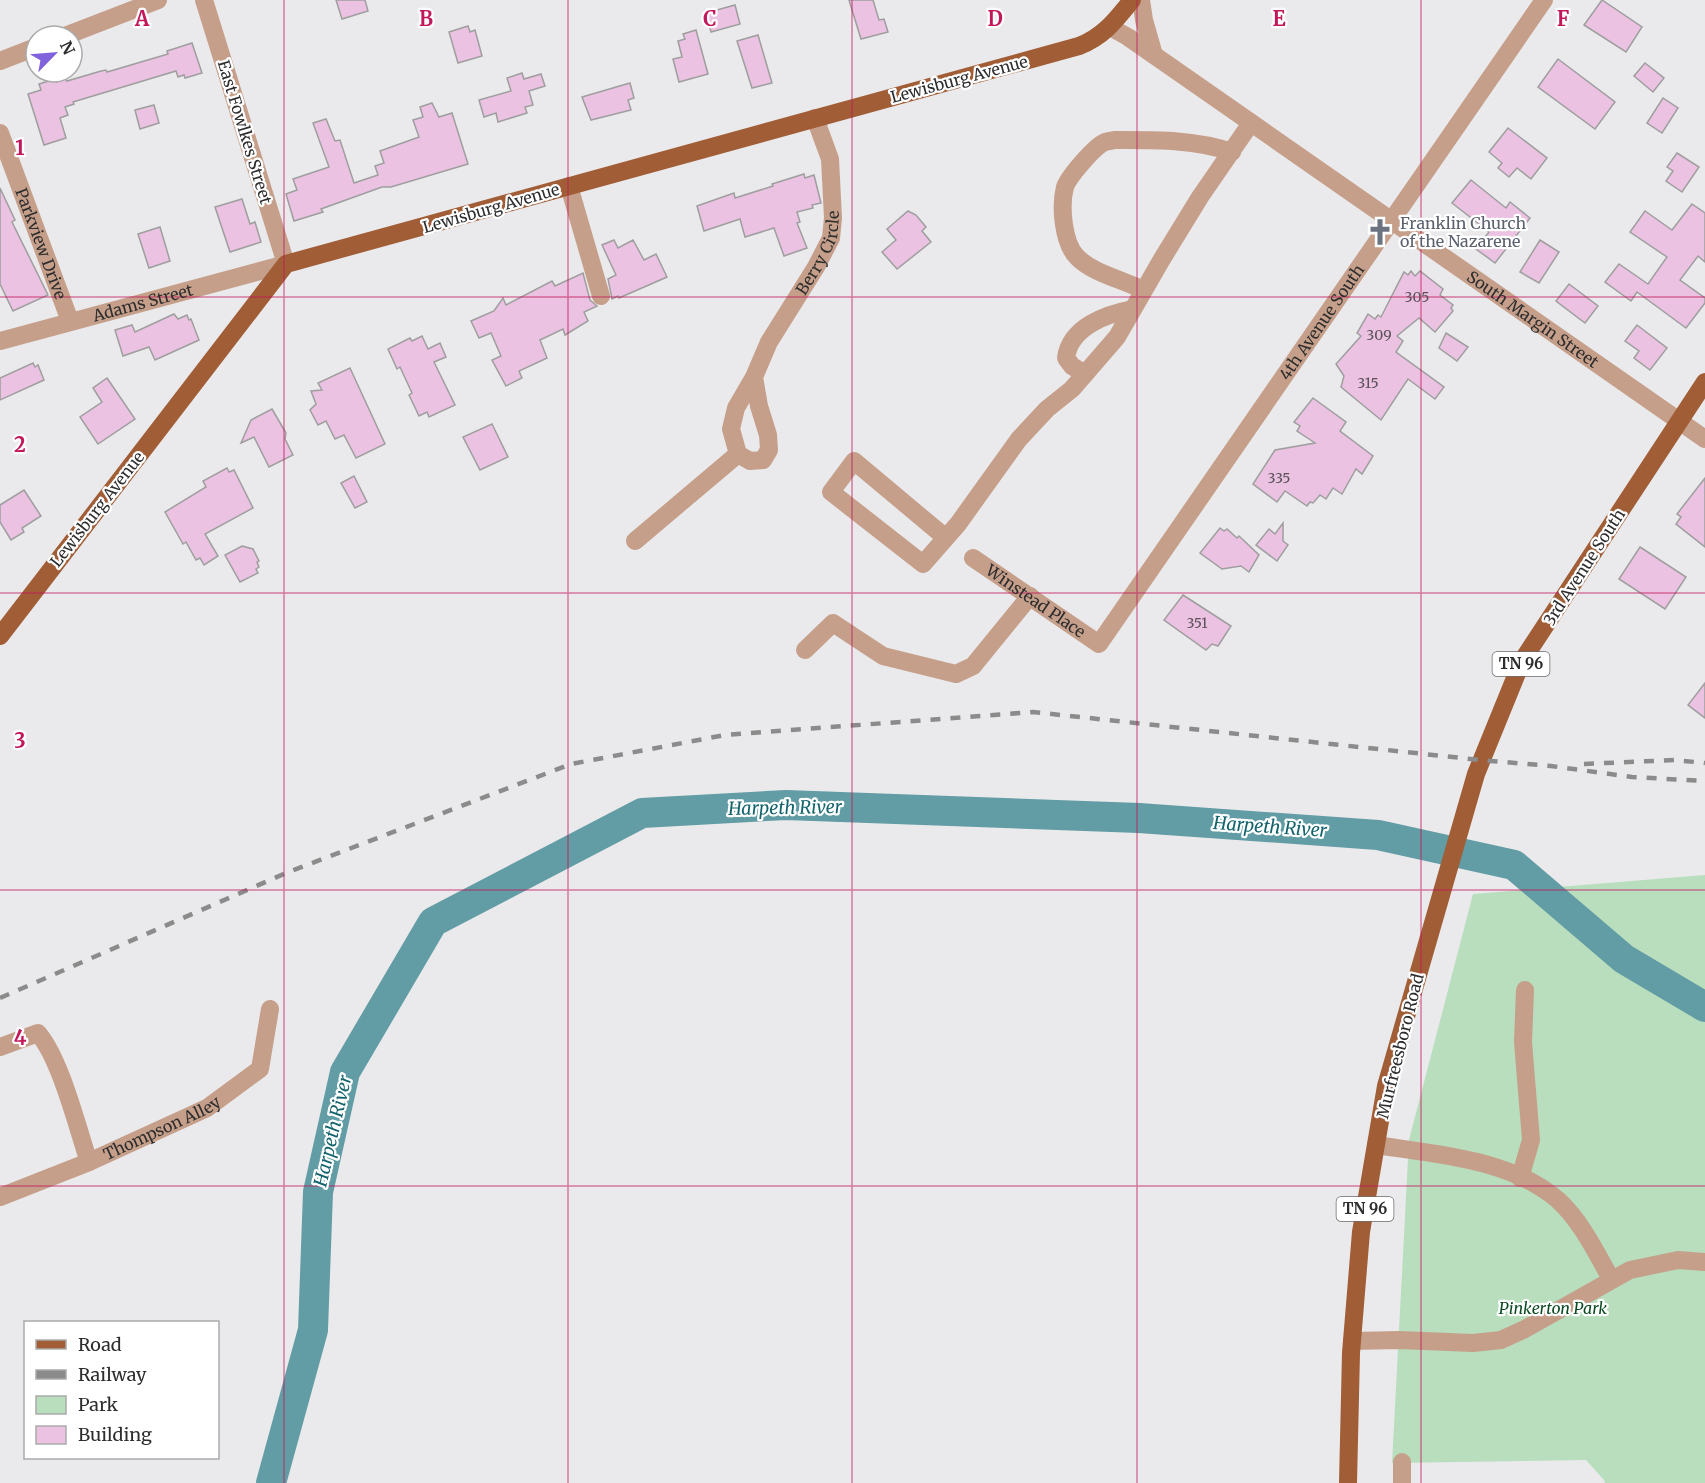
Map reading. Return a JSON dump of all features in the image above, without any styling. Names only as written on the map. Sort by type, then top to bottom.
[{"type":"main road","name":"Lewisburg Avenue","points":[[0,636],[286,264],[1079,46],[1091,41],[1110,27],[1132,0]]},
{"type":"main road","name":"3rd Avenue South","points":[[1478,767],[1522,662],[1705,382]]},
{"type":"main road","name":"Murfreesboro Road","points":[[1348,1483],[1352,1341],[1361,1232],[1386,1086],[1478,767]]},
{"type":"street","points":[[84,28],[158,0]]},
{"type":"street","name":"East Fowlkes Street","points":[[204,0],[286,264]]},
{"type":"street","points":[[1141,0],[1154,55]]},
{"type":"street","name":"4th Avenue South","points":[[1099,644],[1544,0]]},
{"type":"street","name":"South Margin Street","points":[[1110,27],[1393,220],[1705,439]]},
{"type":"street","points":[[0,61],[24,52]]},
{"type":"street","name":"Berry Circle","points":[[738,454],[731,429],[736,408],[754,378],[769,342],[816,267],[831,238],[833,218],[830,159],[815,118]]},
{"type":"street","points":[[946,538],[854,461],[831,492],[923,564],[946,538],[958,524],[1019,439],[1047,409],[1072,389],[1117,337],[1200,198],[1251,123]]},
{"type":"street","name":"Parkview Drive","points":[[0,133],[70,321]]},
{"type":"street","points":[[1143,290],[1091,268],[1072,251],[1063,218],[1062,201],[1066,184],[1094,150],[1104,142],[1114,140],[1190,143],[1232,152]]},
{"type":"street","points":[[569,186],[601,296]]},
{"type":"street","name":"Adams Street","points":[[0,341],[286,264]]},
{"type":"street","points":[[1085,374],[1072,366],[1066,358],[1067,349],[1081,331],[1096,320],[1113,312],[1132,309]]},
{"type":"street","points":[[635,541],[738,454],[750,461],[763,460],[769,450],[768,435],[759,406],[754,378]]},
{"type":"street","name":"Winstead Place","points":[[973,558],[1099,644]]},
{"type":"street","points":[[805,650],[833,623],[883,656],[956,675],[973,666],[1030,596]]},
{"type":"street","points":[[1520,1178],[1531,1140],[1523,1041],[1525,990]]},
{"type":"street","name":"Thompson Alley","points":[[0,1197],[89,1162],[207,1108],[260,1069],[270,1010]]},
{"type":"street","points":[[0,1047],[38,1033],[47,1043],[89,1162]]},
{"type":"street","points":[[1376,1145],[1450,1155],[1536,1184],[1559,1201],[1584,1232],[1611,1279]]},
{"type":"street","points":[[1352,1341],[1473,1343],[1501,1340],[1630,1270],[1678,1260],[1705,1263]]},
{"type":"street","points":[[1401,1462],[1402,1483]]},
{"type":"green space","name":"Pinkerton Park","points":[[1705,875],[1705,1483],[1605,1483],[1586,1460],[1392,1463],[1409,1140],[1473,894]]},
{"type":"building","points":[[336,0],[365,0],[368,11],[342,19]]},
{"type":"building","points":[[849,0],[873,0],[879,20],[884,19],[888,32],[861,39]]},
{"type":"building","points":[[1602,0],[1642,27],[1626,52],[1584,25]]},
{"type":"building","points":[[735,5],[740,24],[711,32],[706,13]]},
{"type":"building","points":[[468,26],[470,32],[475,30],[482,56],[458,63],[449,32]]},
{"type":"building","points":[[696,30],[708,74],[679,82],[673,59],[682,57],[678,41],[685,39],[683,34]]},
{"type":"building","points":[[758,35],[772,83],[752,88],[737,41]]},
{"type":"building","points":[[192,43],[202,73],[185,78],[184,75],[178,77],[176,71],[73,102],[74,104],[65,107],[68,115],[60,118],[66,138],[44,145],[28,94],[41,90],[39,84],[84,84],[84,76],[106,70],[107,72],[168,54],[167,51]]},
{"type":"building","points":[[1558,59],[1615,102],[1595,129],[1538,87]]},
{"type":"building","points":[[1645,63],[1664,78],[1653,92],[1634,76]]},
{"type":"building","points":[[522,73],[524,79],[541,74],[545,86],[529,91],[533,105],[525,107],[527,113],[498,122],[496,113],[484,117],[479,100],[511,91],[507,78]]},
{"type":"building","points":[[630,83],[634,98],[628,100],[631,110],[591,120],[582,97]]},
{"type":"building","points":[[1663,98],[1678,108],[1662,133],[1647,123]]},
{"type":"building","points":[[432,103],[439,117],[452,113],[468,164],[391,187],[382,187],[321,209],[323,212],[294,221],[286,194],[297,190],[293,179],[329,167],[313,123],[326,119],[335,141],[340,140],[354,183],[378,175],[375,166],[384,163],[380,151],[419,137],[413,120],[423,117],[420,107]]},
{"type":"building","points":[[154,105],[159,123],[140,129],[135,110]]},
{"type":"building","points":[[1508,128],[1547,158],[1531,179],[1517,168],[1509,177],[1498,168],[1502,163],[1489,152]]},
{"type":"building","points":[[1677,153],[1699,167],[1682,192],[1666,181],[1673,171],[1667,167]]},
{"type":"building","points":[[804,174],[805,178],[814,175],[821,203],[812,205],[813,208],[797,212],[800,222],[797,223],[807,248],[784,256],[774,228],[745,237],[740,219],[704,231],[697,206],[734,193],[735,198]]},
{"type":"building","points":[[1471,180],[1506,208],[1510,202],[1530,218],[1495,263],[1476,249],[1489,232],[1452,203]]},
{"type":"building","points":[[0,188],[15,220],[12,222],[48,295],[13,311],[0,284]]},
{"type":"building","points":[[242,199],[250,224],[255,222],[261,242],[230,252],[215,207]]},
{"type":"building","points":[[1692,204],[1705,213],[1705,262],[1698,256],[1680,280],[1705,298],[1705,303],[1686,328],[1637,292],[1631,301],[1605,282],[1619,264],[1648,284],[1667,257],[1630,232],[1645,211],[1672,230]]},
{"type":"building","points":[[908,211],[916,215],[926,227],[922,231],[931,242],[897,269],[882,252],[896,240],[887,229]]},
{"type":"building","points":[[160,227],[170,261],[149,268],[138,234]]},
{"type":"building","points":[[614,240],[618,248],[633,240],[644,260],[656,254],[667,277],[612,299],[608,279],[616,275],[602,245]]},
{"type":"building","points":[[1540,240],[1559,252],[1539,283],[1520,272]]},
{"type":"building","points":[[1411,271],[1415,276],[1420,271],[1443,289],[1440,295],[1453,305],[1451,308],[1453,311],[1435,332],[1419,318],[1397,336],[1403,341],[1396,352],[1444,387],[1435,399],[1408,379],[1381,420],[1341,387],[1344,376],[1336,364],[1361,336],[1357,333],[1368,314],[1375,319],[1378,315],[1381,317],[1404,272],[1408,275]]},
{"type":"building","points":[[583,273],[590,300],[597,306],[584,312],[588,321],[565,335],[563,329],[540,340],[547,358],[519,371],[522,378],[506,386],[492,360],[501,356],[491,333],[479,338],[471,321],[494,311],[503,298],[506,305],[552,281],[555,286]]},
{"type":"building","points":[[1569,284],[1598,306],[1585,323],[1556,301]]},
{"type":"building","points":[[174,314],[178,319],[187,315],[189,320],[191,319],[199,340],[155,360],[149,347],[123,356],[115,330],[132,325],[135,332]]},
{"type":"building","points":[[1637,325],[1667,348],[1650,370],[1634,358],[1639,351],[1625,341]]},
{"type":"building","points":[[1446,333],[1468,347],[1457,361],[1439,348]]},
{"type":"building","points":[[422,336],[428,349],[440,343],[446,357],[434,362],[455,405],[429,417],[427,412],[419,416],[400,367],[397,369],[388,349],[410,338],[412,341]]},
{"type":"building","points":[[33,363],[35,367],[38,365],[44,380],[0,400],[0,378]]},
{"type":"building","points":[[350,368],[385,444],[356,458],[344,435],[335,439],[326,421],[318,425],[310,410],[316,404],[311,391],[322,390],[318,383]]},
{"type":"building","points":[[107,378],[135,419],[98,444],[80,417],[102,402],[93,388]]},
{"type":"building","points":[[1313,398],[1346,422],[1340,431],[1373,456],[1362,474],[1356,469],[1342,494],[1333,488],[1326,499],[1320,495],[1307,506],[1285,491],[1277,502],[1253,484],[1275,450],[1315,443],[1297,431],[1300,426],[1294,422]]},
{"type":"building","points":[[272,409],[286,433],[285,439],[293,455],[269,467],[254,437],[241,443],[251,420]]},
{"type":"building","points":[[492,424],[508,457],[480,470],[463,437]]},
{"type":"building","points":[[227,468],[229,472],[234,470],[253,508],[205,534],[218,556],[204,565],[200,558],[196,560],[186,542],[183,544],[165,512],[206,487],[203,481]]},
{"type":"building","points":[[354,476],[367,502],[355,508],[341,483]]},
{"type":"building","points":[[1705,478],[1705,547],[1676,524],[1681,517],[1677,514]]},
{"type":"building","points":[[24,490],[41,516],[22,528],[24,532],[11,540],[0,522],[0,505]]},
{"type":"building","points":[[1283,523],[1283,541],[1288,545],[1277,561],[1256,545],[1269,529],[1275,534]]},
{"type":"building","points":[[1220,528],[1224,531],[1227,529],[1237,538],[1239,536],[1259,555],[1249,572],[1241,566],[1222,569],[1200,553]]},
{"type":"building","points":[[242,546],[253,549],[259,561],[257,562],[259,567],[256,569],[258,573],[240,582],[225,555]]},
{"type":"building","points":[[1640,547],[1686,577],[1665,609],[1619,579]]},
{"type":"building","points":[[1183,595],[1231,626],[1218,646],[1212,644],[1206,650],[1164,620]]},
{"type":"building","points":[[1705,683],[1705,718],[1688,705]]},
{"type":"waterway","name":"Harpeth River","points":[[271,1483],[313,1330],[318,1192],[345,1072],[433,922],[642,813],[786,805],[1139,818],[1378,835],[1514,865],[1624,959],[1705,1007]]},
{"type":"railway","points":[[0,998],[286,873],[571,764],[725,735],[1033,712],[1551,766],[1632,777],[1705,781]]},
{"type":"railway","points":[[1584,764],[1675,760],[1705,763]]},
{"type":"place","name":"Franklin Church of the Nazarene","points":[[1380,232]]}]
